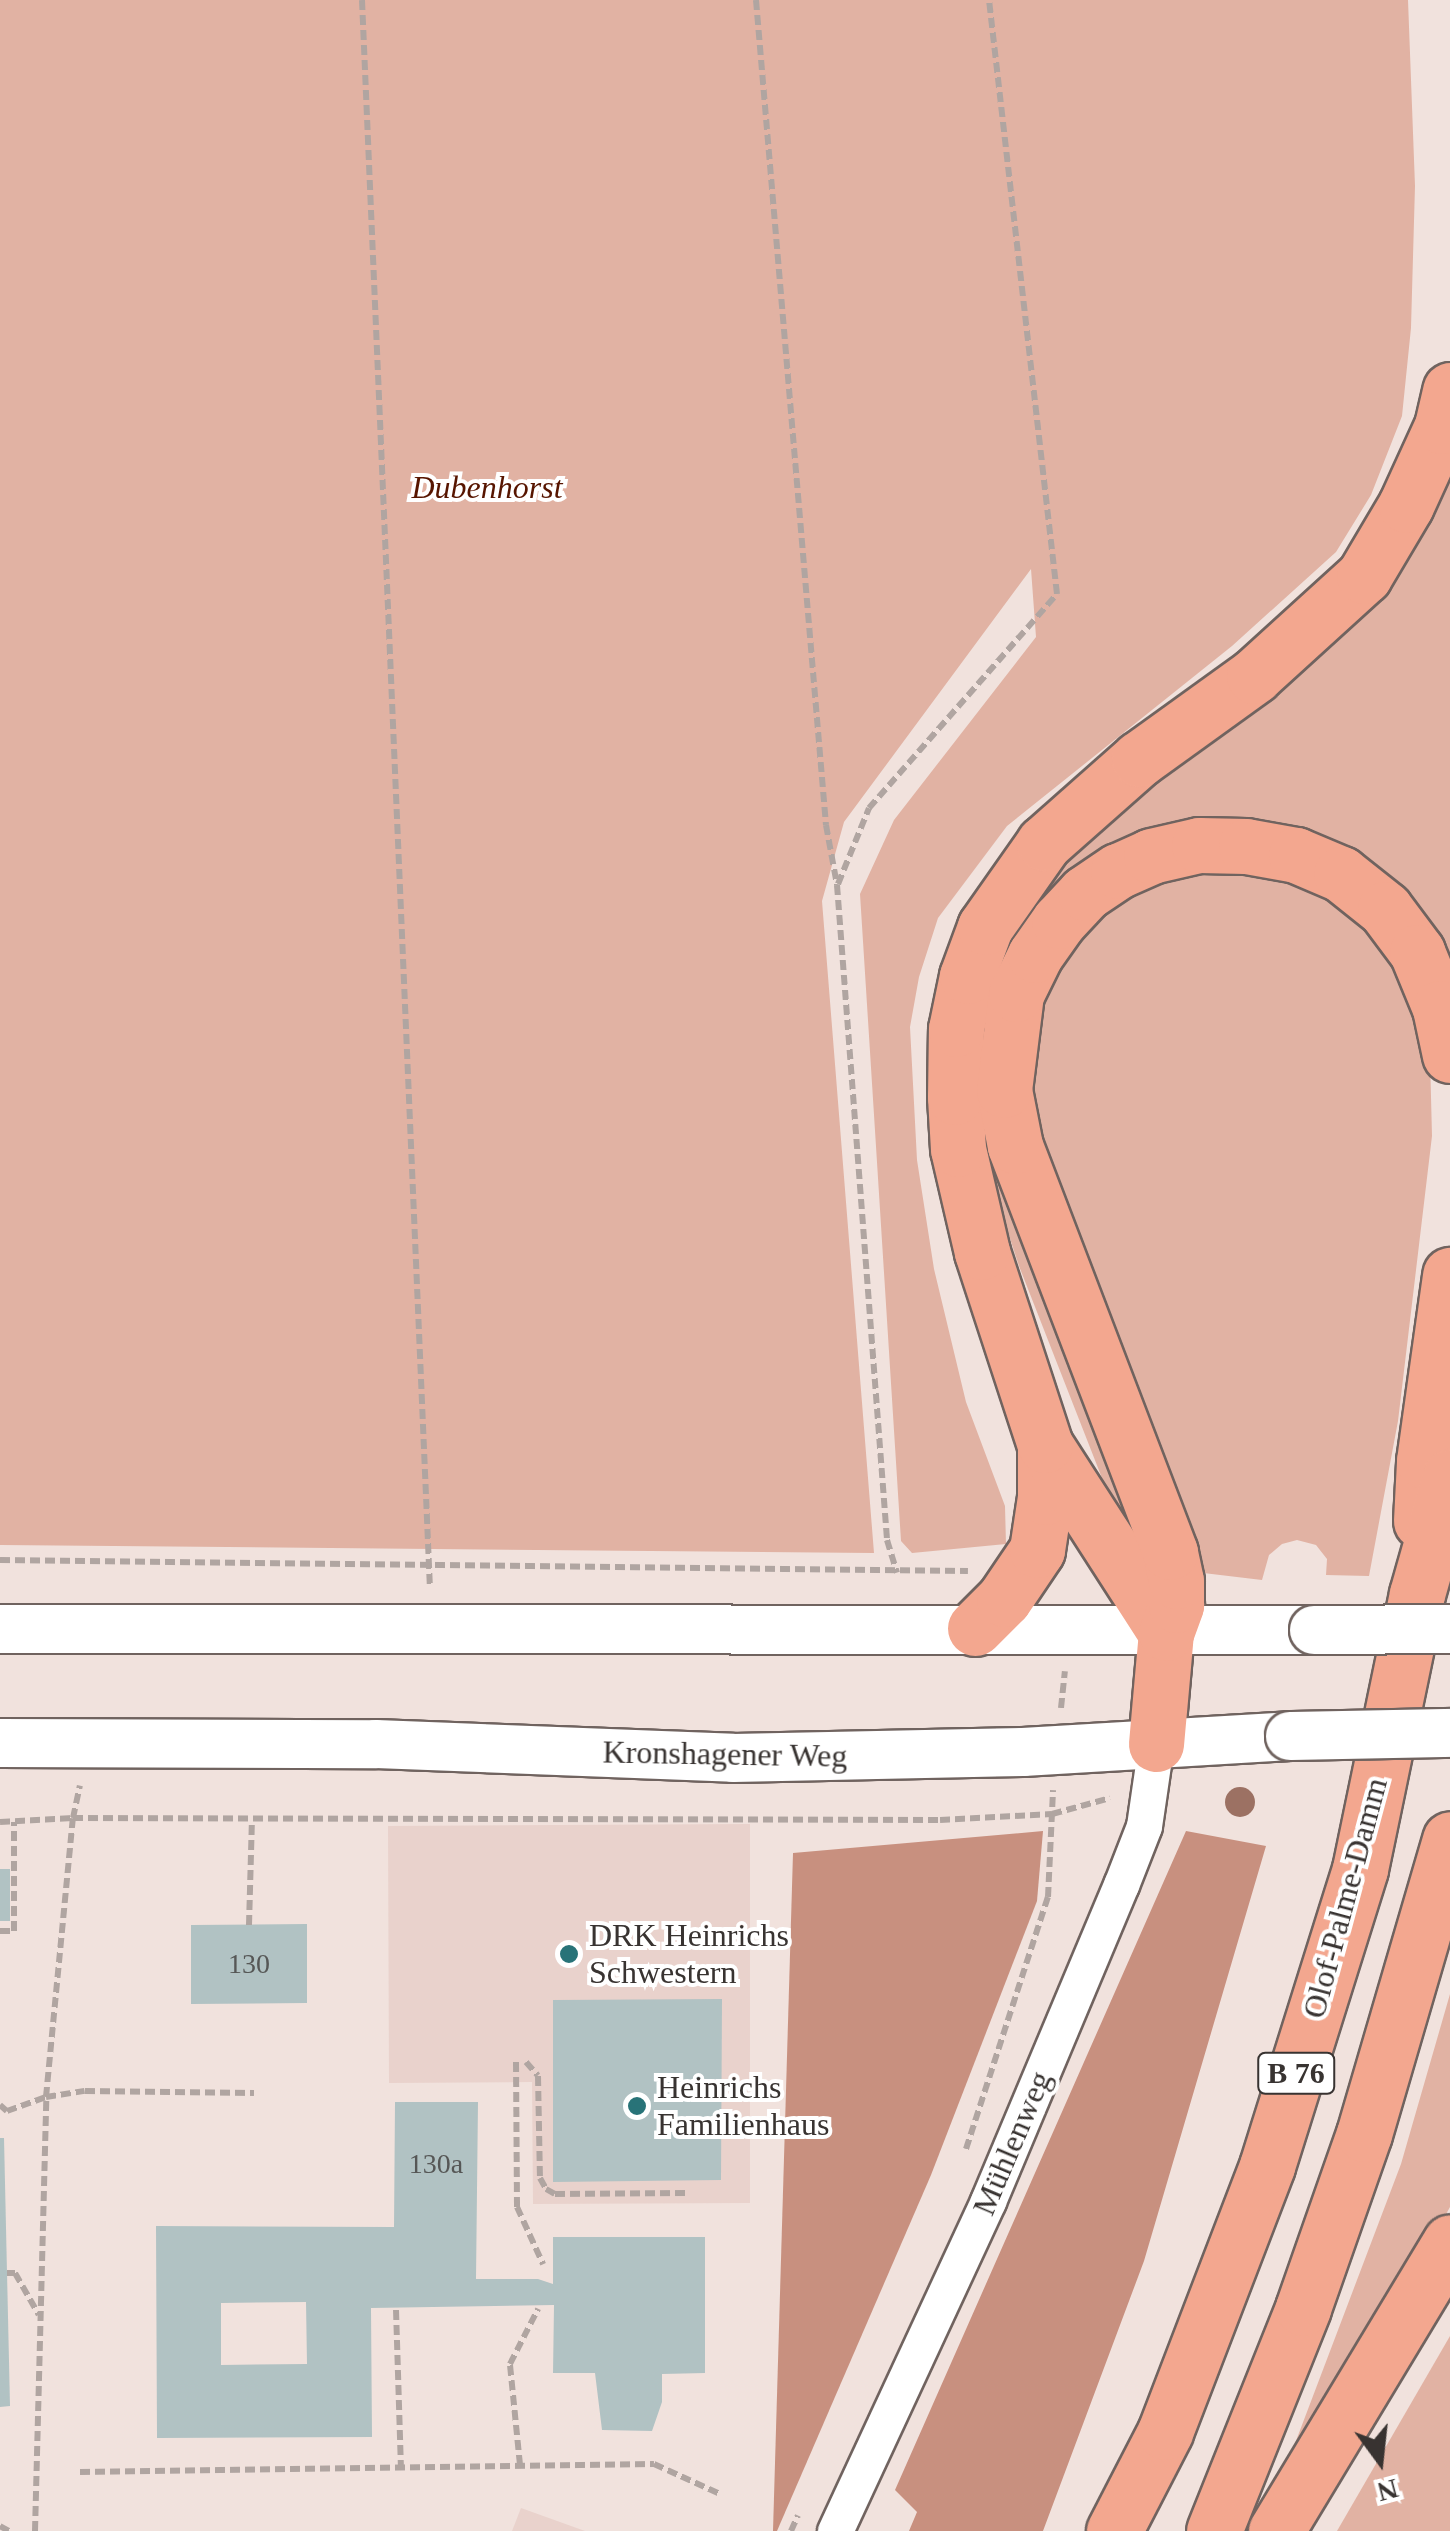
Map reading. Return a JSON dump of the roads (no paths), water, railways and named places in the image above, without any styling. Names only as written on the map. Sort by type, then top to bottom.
[{"type":"highway","points":[[1166,1633],[1045,1444],[982,1252],[958,1150],[956,1029],[979,944],[1008,890],[1044,843],[1140,759],[1254,676],[1364,576],[1406,505],[1442,426],[1450,390]]},
{"type":"highway","points":[[1153,1766],[1166,1633],[1176,1605],[1170,1552],[1033,1200],[1008,1109],[1008,1033],[1016,994],[1034,955],[1086,893],[1151,856],[1199,845],[1246,846],[1296,855],[1341,874],[1385,909],[1417,952],[1440,1008],[1450,1055]]},
{"type":"highway","points":[[1433,1612],[1424,1461],[1450,1276]]},
{"type":"highway","points":[[975,1628],[1004,1599],[1037,1550],[1045,1497],[1045,1444]]},
{"type":"highway","name":"Olof-Palme-Damm","points":[[1114,2531],[1164,2432],[1267,2166],[1360,1868],[1433,1612],[1450,1477]]},
{"type":"highway","name":"B 76","points":[[1214,2531],[1303,2308],[1364,2134],[1450,1838]]},
{"type":"highway","points":[[1276,2531],[1450,2242]]},
{"type":"main road","points":[[0,1629],[975,1628],[1166,1633],[1314,1630],[1433,1612]]},
{"type":"main road","name":"Kronshagener Weg","points":[[0,1743],[376,1744],[733,1758],[1056,1750],[1153,1766],[1290,1736],[1450,1733]]},
{"type":"street","name":"Mühlenweg","points":[[835,2531],[988,2201],[1122,1885],[1144,1826],[1153,1766]]},
{"type":"place","name":"DRK Heinrichs Schwestern","points":[[569,1954]]},
{"type":"place","name":"Heinrichs Familienhaus","points":[[637,2106]]},
{"type":"park label","name":"Dubenhorst","points":[[487,487]]}]
